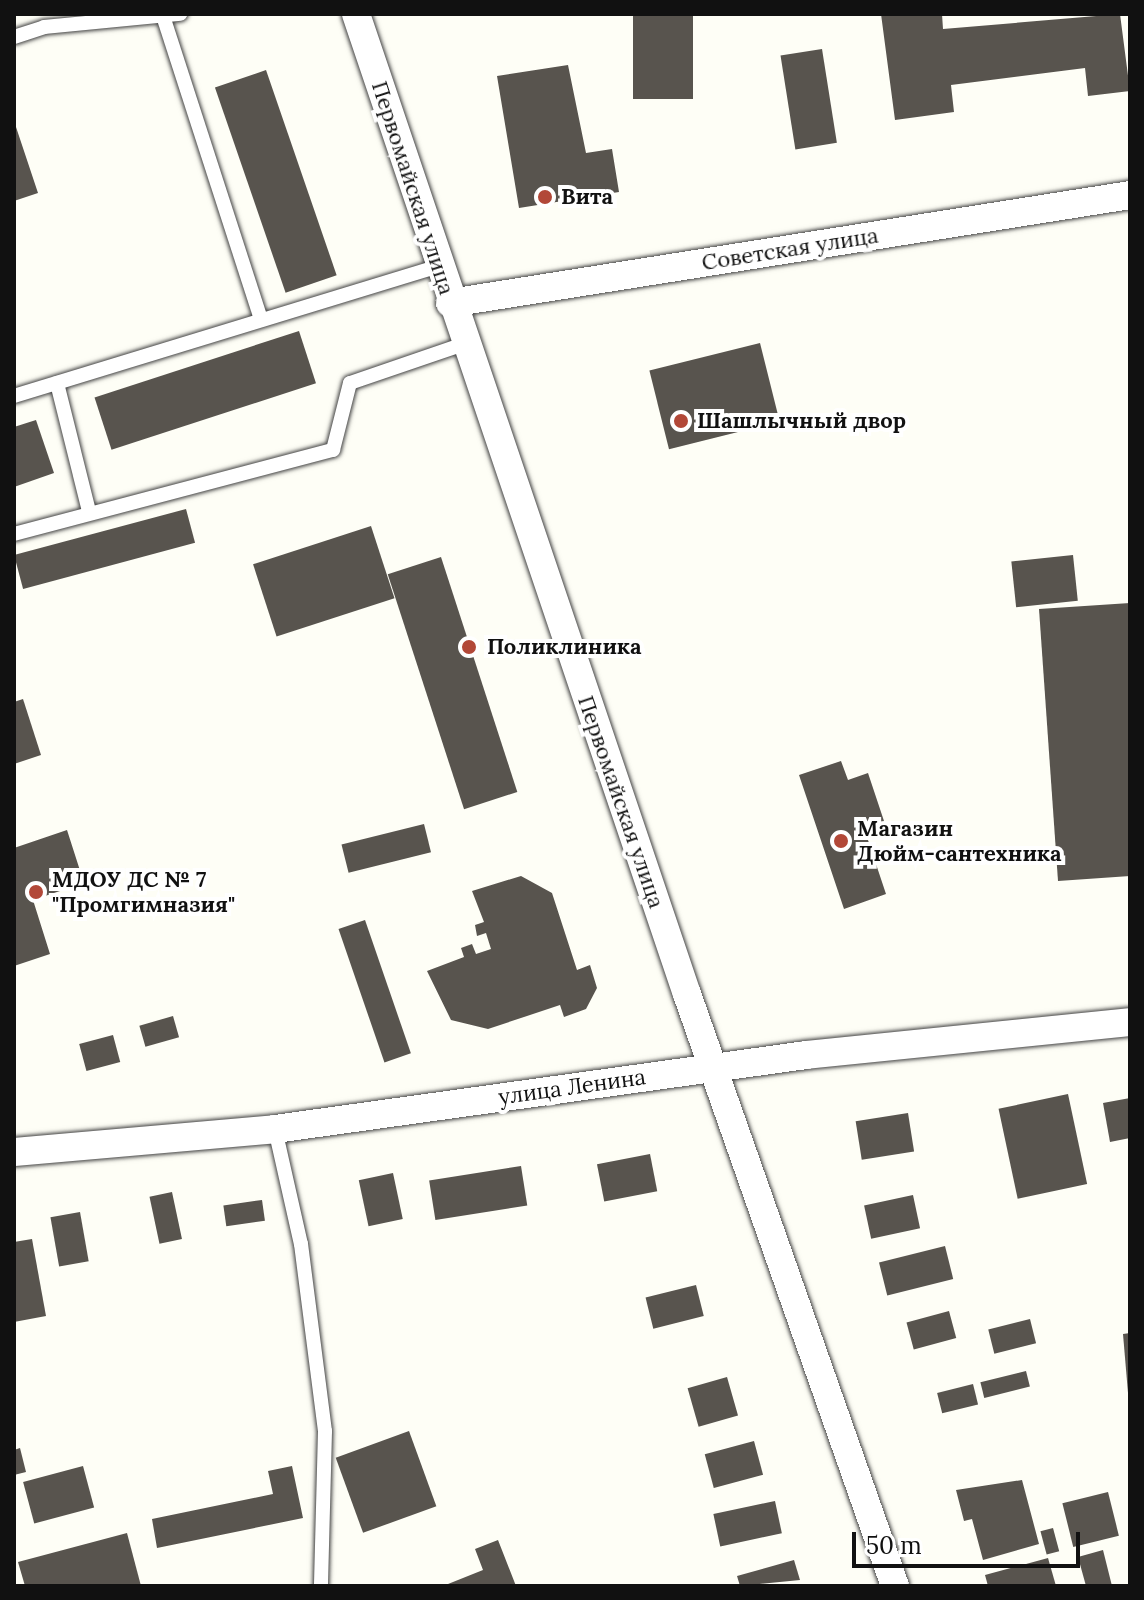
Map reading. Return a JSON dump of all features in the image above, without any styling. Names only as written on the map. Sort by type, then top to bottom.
[{"type":"street","name":"Первомайская улица","points":[[356,14],[464,344],[895,1586]]},
{"type":"street","name":"Советская улица","points":[[450,303],[1130,195]]},
{"type":"street","name":"улица Ленина","points":[[14,1152],[275,1129],[713,1068],[1130,1022]]},
{"type":"lane","points":[[14,37],[44,27],[164,19],[180,14]]},
{"type":"lane","points":[[164,19],[261,319]]},
{"type":"lane","points":[[14,396],[439,266]]},
{"type":"lane","points":[[14,534],[89,511],[333,450],[350,383],[464,344]]},
{"type":"lane","points":[[57,383],[89,511]]},
{"type":"lane","points":[[275,1129],[301,1244],[325,1431],[321,1586]]},
{"type":"building","points":[[633,14],[693,14],[693,99],[633,99]]},
{"type":"building","points":[[881,14],[942,14],[943,29],[1120,14],[1130,91],[1088,96],[1085,68],[951,85],[954,112],[895,120]]},
{"type":"building","points":[[822,49],[837,143],[795,149],[781,56]]},
{"type":"building","points":[[568,65],[586,153],[612,149],[619,192],[519,208],[497,76]]},
{"type":"building","points":[[266,70],[337,275],[286,293],[215,88]]},
{"type":"building","points":[[14,121],[38,193],[14,201]]},
{"type":"building","points":[[299,331],[316,383],[112,450],[95,397]]},
{"type":"building","points":[[760,343],[780,422],[669,449],[649,371]]},
{"type":"building","points":[[36,420],[54,473],[14,487],[14,427]]},
{"type":"building","points":[[186,509],[195,543],[23,589],[14,555]]},
{"type":"building","points":[[371,526],[394,598],[277,637],[253,564]]},
{"type":"building","points":[[1073,555],[1078,601],[1016,607],[1011,561]]},
{"type":"building","points":[[441,557],[517,792],[464,809],[388,574]]},
{"type":"building","points":[[1130,603],[1130,876],[1058,881],[1039,609]]},
{"type":"building","points":[[23,699],[41,755],[14,764],[14,702]]},
{"type":"building","points":[[841,761],[848,780],[868,773],[887,830],[867,837],[886,894],[844,909],[799,775]]},
{"type":"building","points":[[424,824],[431,852],[349,873],[342,845]]},
{"type":"building","name":"МДОУ ДС № 7 \"Промгимназия\"","points":[[67,830],[84,883],[33,900],[50,954],[14,966],[14,848]]},
{"type":"building","points":[[521,876],[552,893],[577,970],[590,965],[597,988],[586,1009],[564,1017],[560,1005],[488,1029],[451,1020],[427,971],[464,957],[461,948],[472,944],[476,954],[491,949],[486,933],[477,936],[475,925],[484,922],[472,891]]},
{"type":"building","points":[[365,920],[411,1053],[384,1062],[339,929]]},
{"type":"building","points":[[173,1016],[179,1037],[145,1047],[139,1026]]},
{"type":"building","points":[[113,1035],[120,1062],[86,1071],[79,1044]]},
{"type":"building","points":[[1068,1094],[1087,1184],[1018,1199],[999,1109]]},
{"type":"building","points":[[1130,1098],[1130,1138],[1110,1142],[1103,1103]]},
{"type":"building","points":[[908,1113],[914,1152],[862,1160],[856,1121]]},
{"type":"building","points":[[650,1154],[657,1191],[604,1202],[597,1164]]},
{"type":"building","points":[[521,1166],[527,1206],[435,1220],[429,1181]]},
{"type":"building","points":[[393,1173],[403,1219],[369,1226],[359,1180]]},
{"type":"building","points":[[172,1192],[182,1239],[159,1244],[150,1197]]},
{"type":"building","points":[[913,1195],[920,1228],[871,1239],[864,1205]]},
{"type":"building","points":[[262,1200],[265,1221],[226,1226],[223,1205]]},
{"type":"building","points":[[80,1212],[89,1261],[59,1266],[50,1217]]},
{"type":"building","points":[[32,1239],[46,1316],[14,1322],[14,1242]]},
{"type":"building","points":[[945,1246],[953,1279],[887,1295],[879,1262]]},
{"type":"building","points":[[696,1285],[704,1316],[653,1329],[646,1298]]},
{"type":"building","points":[[949,1311],[956,1338],[914,1349],[906,1322]]},
{"type":"building","points":[[1030,1319],[1036,1343],[994,1354],[988,1329]]},
{"type":"building","points":[[1130,1333],[1130,1393],[1128,1393],[1123,1334]]},
{"type":"building","points":[[1026,1371],[1030,1387],[984,1398],[980,1382]]},
{"type":"building","points":[[727,1377],[738,1415],[699,1427],[688,1388]]},
{"type":"building","points":[[973,1384],[978,1404],[942,1413],[937,1393]]},
{"type":"building","points":[[409,1431],[436,1506],[363,1533],[336,1458]]},
{"type":"building","points":[[754,1441],[763,1475],[714,1488],[705,1454]]},
{"type":"building","points":[[20,1448],[26,1472],[14,1475],[14,1450]]},
{"type":"building","points":[[83,1466],[94,1508],[34,1524],[23,1482]]},
{"type":"building","points":[[292,1466],[303,1518],[157,1548],[152,1519],[273,1494],[268,1471]]},
{"type":"building","points":[[1022,1480],[1039,1544],[983,1560],[972,1519],[964,1521],[956,1490]]},
{"type":"building","points":[[1108,1492],[1119,1536],[1073,1547],[1062,1503]]},
{"type":"building","points":[[775,1501],[782,1533],[720,1546],[713,1514]]},
{"type":"building","points":[[1053,1528],[1059,1551],[1047,1555],[1040,1531]]},
{"type":"building","points":[[127,1533],[141,1586],[25,1586],[18,1562]]},
{"type":"building","points":[[498,1540],[516,1586],[443,1586],[483,1570],[475,1549]]},
{"type":"building","points":[[1103,1550],[1112,1586],[1086,1586],[1078,1557]]},
{"type":"building","points":[[1048,1558],[1056,1586],[988,1586],[985,1575]]},
{"type":"building","points":[[794,1560],[800,1580],[740,1586],[737,1576]]},
{"type":"place","name":"Вита","points":[[545,197]]},
{"type":"place","name":"Шашлычный двор","points":[[681,421]]},
{"type":"place","name":"Поликлиника","points":[[469,647]]},
{"type":"place","name":"Магазин Дюйм-сантехника","points":[[841,841]]},
{"type":"place","name":"МДОУ ДС № 7 \"Промгимназия\"","points":[[36,892]]}]
